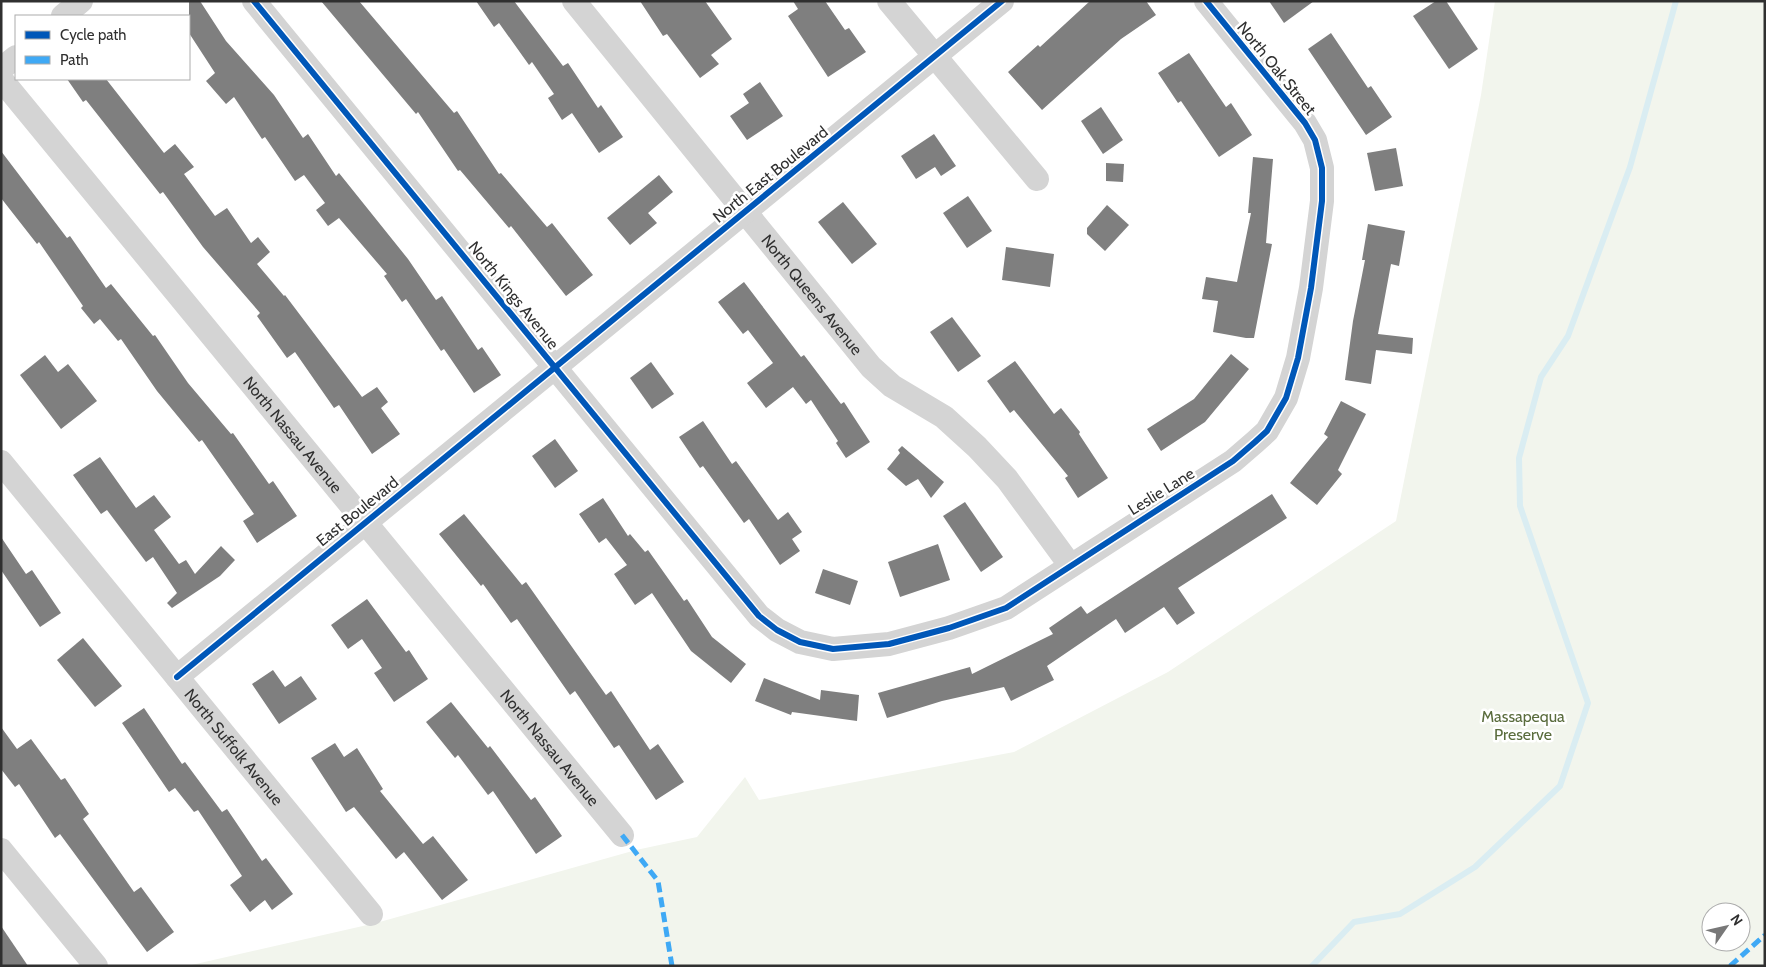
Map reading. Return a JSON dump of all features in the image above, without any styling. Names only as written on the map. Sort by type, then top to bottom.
[{"type":"street","points":[[64,15],[81,1]]},
{"type":"street","name":"North Kings Avenue","points":[[254,1],[759,616],[776,630],[800,642]]},
{"type":"street","name":"North Queens Avenue","points":[[574,1],[871,367],[892,386],[944,417],[977,447],[1007,479],[1070,565]]},
{"type":"street","points":[[890,1],[1036,179]]},
{"type":"street","name":"North East Boulevard","points":[[555,367],[1002,1]]},
{"type":"street","name":"North Oak Street","points":[[1206,1],[1305,123],[1314,140],[1319,156]]},
{"type":"street","points":[[1,69],[15,58]]},
{"type":"street","name":"North Nassau Avenue","points":[[1,79],[622,835]]},
{"type":"street","name":"Leslie Lane","points":[[800,642],[834,650],[889,644],[949,628],[1006,608],[1233,461],[1267,431],[1286,398],[1298,358],[1311,288],[1322,201],[1322,168],[1319,156]]},
{"type":"street","name":"East Boulevard","points":[[177,677],[555,367]]},
{"type":"street","name":"North Suffolk Avenue","points":[[1,462],[371,914]]},
{"type":"street","points":[[1,850],[96,966]]},
{"type":"green space","name":"Massapequa Preserve","points":[[1495,1],[1765,1],[1765,966],[187,966],[376,923],[636,850],[697,837],[745,777],[759,800],[1014,752],[1168,672],[1396,521],[1481,95]]},
{"type":"building","points":[[189,1],[200,1],[226,41],[274,95],[303,138],[308,134],[336,176],[339,173],[408,259],[436,300],[442,296],[478,350],[482,347],[501,375],[474,393],[444,349],[441,351],[406,299],[402,302],[384,276],[387,274],[339,218],[328,226],[316,210],[325,203],[304,175],[295,181],[265,137],[262,139],[234,97],[226,104],[206,81],[215,73],[190,35]]},
{"type":"building","points":[[321,1],[359,1],[454,113],[457,111],[499,174],[501,173],[547,227],[552,223],[593,275],[566,296],[511,226],[509,228],[460,170],[458,171],[418,112],[416,114]]},
{"type":"building","points":[[476,1],[514,1],[563,66],[568,63],[598,108],[601,105],[623,137],[599,153],[572,113],[562,120],[548,98],[554,94],[532,62],[529,65],[499,23],[494,27]]},
{"type":"building","points":[[640,1],[705,1],[732,39],[711,55],[719,64],[700,78],[667,34],[663,36]]},
{"type":"building","points":[[793,1],[825,1],[845,30],[849,28],[866,52],[828,77],[788,16],[798,9]]},
{"type":"building","points":[[1090,1],[1146,1],[1156,15],[1121,39],[1042,110],[1008,72],[1038,45],[1040,47]]},
{"type":"building","points":[[1269,1],[1314,1],[1284,23]]},
{"type":"building","points":[[1436,1],[1446,1],[1478,49],[1449,69],[1413,16]]},
{"type":"building","points":[[1331,33],[1368,88],[1371,86],[1392,117],[1366,135],[1308,49]]},
{"type":"building","points":[[1189,53],[1226,107],[1231,103],[1252,135],[1219,157],[1181,101],[1178,103],[1158,73]]},
{"type":"building","points":[[68,80],[107,80],[164,153],[175,144],[194,167],[184,174],[215,216],[227,208],[251,243],[258,237],[270,252],[257,264],[285,295],[362,397],[377,387],[388,402],[381,408],[400,434],[372,454],[339,405],[334,408],[295,352],[287,358],[257,316],[260,313],[203,247],[163,192],[160,194],[86,100],[83,102]]},
{"type":"building","points":[[760,82],[783,116],[747,140],[730,116],[749,103],[743,94]]},
{"type":"building","points":[[1101,107],[1123,140],[1103,154],[1081,121]]},
{"type":"building","points":[[934,134],[956,166],[941,176],[935,167],[916,179],[901,156]]},
{"type":"building","points":[[1396,148],[1403,186],[1375,191],[1367,153]]},
{"type":"building","points":[[1,151],[67,238],[70,236],[106,288],[111,284],[153,336],[155,335],[188,383],[231,434],[233,433],[269,484],[273,481],[297,516],[257,543],[243,521],[254,514],[202,440],[199,442],[157,391],[121,339],[118,341],[100,319],[94,324],[81,308],[83,306],[39,242],[37,244],[1,198]]},
{"type":"building","points":[[1253,157],[1273,159],[1266,243],[1272,244],[1254,338],[1246,338],[1213,332],[1218,301],[1202,299],[1206,277],[1237,282],[1251,213],[1248,213]]},
{"type":"building","points":[[1106,163],[1124,164],[1123,182],[1106,181]]},
{"type":"building","points":[[659,175],[673,192],[648,213],[657,223],[630,245],[607,218]]},
{"type":"building","points":[[968,196],[992,231],[967,248],[943,213]]},
{"type":"building","points":[[843,202],[877,244],[852,264],[818,222]]},
{"type":"building","points":[[1107,205],[1129,225],[1105,251],[1087,234],[1087,228]]},
{"type":"building","points":[[1368,224],[1405,231],[1399,266],[1391,264],[1378,334],[1413,338],[1412,354],[1376,350],[1371,384],[1345,380],[1353,321],[1365,260],[1362,260]]},
{"type":"building","points":[[1006,247],[1054,254],[1050,287],[1002,280]]},
{"type":"building","points":[[744,282],[801,357],[804,355],[841,404],[844,402],[870,442],[846,458],[836,443],[838,441],[811,400],[806,404],[793,387],[766,408],[747,383],[773,363],[748,330],[743,334],[718,302]]},
{"type":"building","points":[[952,317],[981,356],[958,372],[930,332]]},
{"type":"building","points":[[1231,354],[1249,369],[1205,422],[1161,451],[1147,429],[1194,399]]},
{"type":"building","points":[[45,355],[58,372],[68,364],[97,401],[61,429],[20,375]]},
{"type":"building","points":[[1015,361],[1054,414],[1061,408],[1080,432],[1079,434],[1108,478],[1078,498],[1065,478],[1068,476],[1014,410],[1010,413],[987,381]]},
{"type":"building","points":[[651,362],[674,394],[652,409],[630,378]]},
{"type":"building","points":[[1341,401],[1366,414],[1338,470],[1342,474],[1317,505],[1290,483],[1328,437],[1324,434]]},
{"type":"building","points":[[703,421],[732,464],[736,461],[778,520],[788,512],[802,532],[792,539],[800,551],[780,565],[749,519],[744,523],[703,466],[700,468],[679,437]]},
{"type":"building","points":[[555,439],[578,471],[555,488],[532,456]]},
{"type":"building","points":[[902,446],[944,482],[931,498],[918,479],[906,486],[887,469],[900,453],[898,450]]},
{"type":"building","points":[[100,457],[136,508],[154,495],[171,517],[154,530],[179,564],[186,560],[195,574],[221,546],[235,560],[220,576],[172,608],[167,603],[177,593],[153,557],[146,562],[107,510],[101,514],[73,475]]},
{"type":"building","points":[[1272,494],[1287,518],[1178,588],[1195,613],[1177,625],[1164,607],[1125,633],[1116,619],[1047,666],[1054,680],[1011,701],[1004,687],[942,701],[887,718],[878,693],[970,667],[972,674],[1053,634],[1049,628],[1081,606],[1087,614]]},
{"type":"building","points":[[603,498],[628,536],[630,534],[645,552],[648,550],[684,601],[687,599],[712,637],[746,664],[731,683],[691,651],[652,593],[635,605],[614,574],[627,565],[606,538],[599,543],[579,514]]},
{"type":"building","points":[[965,502],[1003,557],[981,572],[943,516]]},
{"type":"building","points":[[464,514],[522,585],[526,582],[606,695],[611,691],[650,750],[658,744],[684,782],[656,800],[619,745],[614,748],[575,691],[570,695],[517,619],[511,623],[483,584],[481,586],[439,534]]},
{"type":"building","points":[[1,537],[26,574],[32,570],[61,613],[40,627],[1,570]]},
{"type":"building","points":[[938,544],[950,580],[900,597],[888,562]]},
{"type":"building","points":[[823,569],[858,581],[850,605],[815,593]]},
{"type":"building","points":[[367,599],[406,652],[409,650],[428,679],[394,702],[374,673],[382,668],[362,639],[348,649],[331,625]]},
{"type":"building","points":[[83,638],[122,686],[95,707],[57,660]]},
{"type":"building","points":[[273,670],[285,687],[301,676],[317,699],[279,724],[252,684]]},
{"type":"building","points":[[764,678],[820,700],[821,690],[859,695],[857,721],[792,712],[791,715],[755,701]]},
{"type":"building","points":[[451,702],[488,748],[490,746],[531,800],[535,797],[562,836],[536,854],[493,791],[488,795],[458,755],[455,758],[426,722]]},
{"type":"building","points":[[144,708],[182,764],[185,762],[222,812],[227,809],[262,861],[266,858],[293,894],[272,910],[265,900],[250,912],[230,885],[242,876],[198,810],[194,812],[175,788],[169,792],[122,723]]},
{"type":"building","points":[[1,727],[17,749],[31,739],[61,780],[65,778],[89,814],[83,819],[134,892],[141,887],[174,932],[147,952],[60,834],[55,838],[19,784],[15,787],[1,769]]},
{"type":"building","points":[[335,743],[344,757],[357,748],[383,789],[380,791],[423,844],[433,836],[468,880],[442,900],[404,852],[396,859],[354,807],[346,812],[311,758]]},
{"type":"building","points":[[1,926],[28,966],[1,966]]},
{"type":"waterway","points":[[1312,966],[1354,922],[1400,914],[1475,867],[1560,786],[1588,703],[1520,506],[1519,458],[1541,377],[1568,336],[1630,167],[1676,1]]},
{"type":"marked path","points":[[622,835],[658,881],[672,966]]},
{"type":"marked path","points":[[1730,966],[1765,935]]},
{"type":"cycle path","points":[[254,1],[759,616],[777,630],[800,642],[833,649],[889,644],[949,628],[1006,608],[1233,461],[1267,431],[1286,398],[1298,358],[1311,288],[1322,201],[1322,168],[1315,140],[1305,123],[1206,1]]},
{"type":"cycle path","points":[[177,677],[1002,1]]}]
